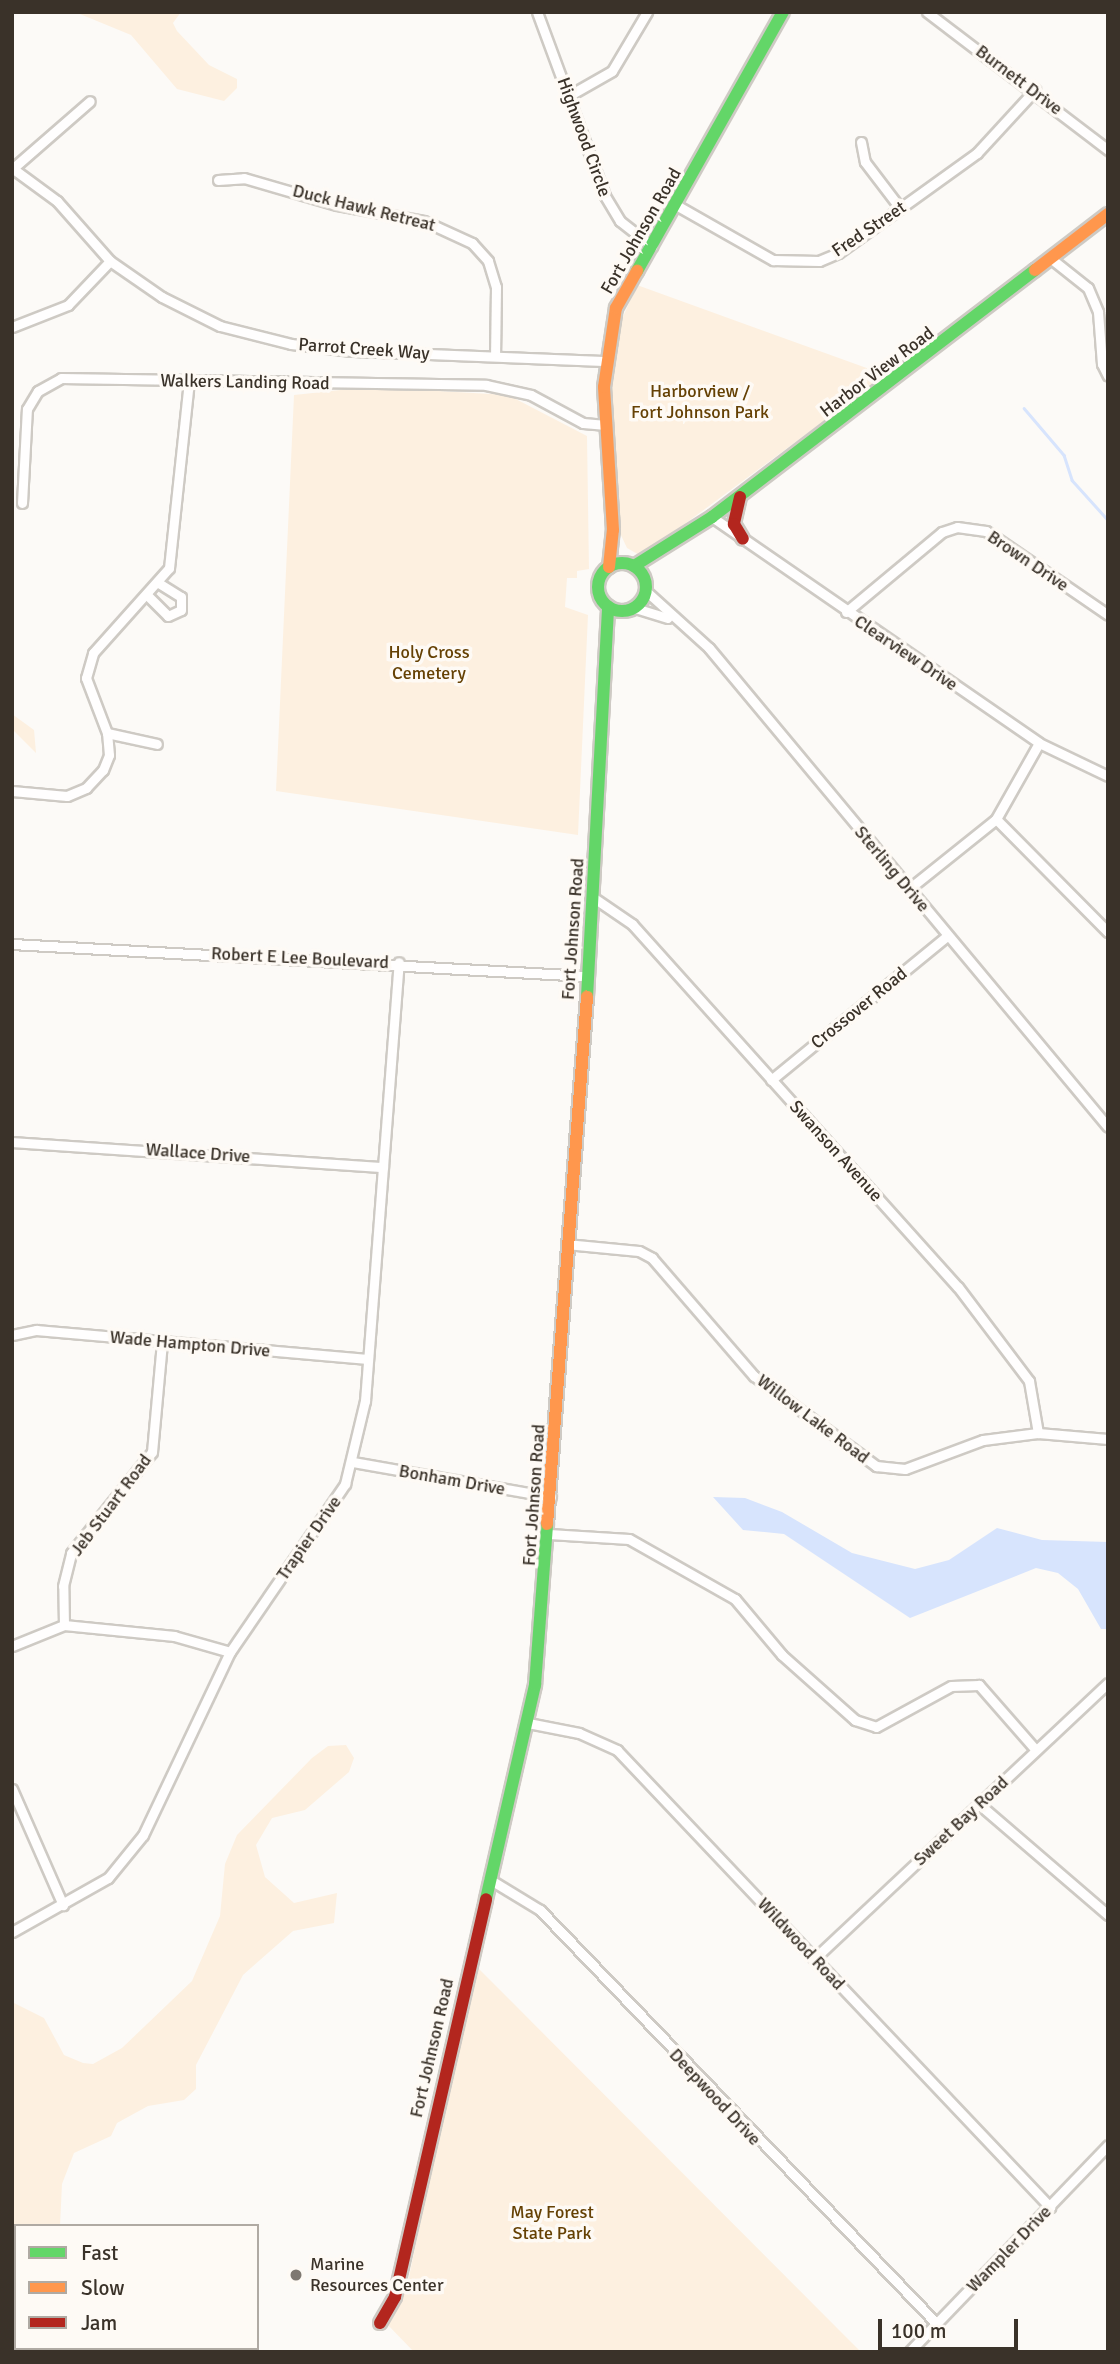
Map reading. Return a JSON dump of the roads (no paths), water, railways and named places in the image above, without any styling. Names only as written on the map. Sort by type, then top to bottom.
[{"type":"street","name":"Highwood Circle","points":[[537,12],[609,205],[652,246]]},
{"type":"street","points":[[570,95],[612,71],[647,12]]},
{"type":"street","name":"Fort Johnson Road","points":[[609,567],[613,530],[606,425],[606,361],[616,308],[783,12]]},
{"type":"street","name":"Burnett Drive","points":[[928,12],[1035,90],[1108,150]]},
{"type":"street","name":"Fred Street","points":[[676,205],[773,260],[792,263],[838,253],[990,142],[1035,90]]},
{"type":"street","points":[[12,168],[90,101]]},
{"type":"street","points":[[861,142],[865,162],[900,208]]},
{"type":"street","name":"Parrot Creek Way","points":[[12,168],[57,201],[110,261],[162,297],[243,333],[352,351],[606,361]]},
{"type":"street","name":"Duck Hawk Retreat","points":[[218,180],[244,178],[337,205],[424,220],[472,243],[488,261],[496,287],[495,356]]},
{"type":"street","name":"Harbor View Road","points":[[631,565],[663,553],[740,497],[1054,261],[1108,214]]},
{"type":"street","points":[[12,327],[68,305],[110,261]]},
{"type":"street","points":[[1054,261],[1088,288],[1098,312],[1102,364],[1108,376]]},
{"type":"street","name":"Walkers Landing Road","points":[[22,503],[27,409],[45,385],[71,376],[189,382],[486,385],[531,395],[583,423],[606,425]]},
{"type":"street","points":[[12,791],[67,796],[86,788],[103,770],[109,755],[107,733],[86,678],[93,653],[148,596],[169,568],[178,522],[189,382]]},
{"type":"street","points":[[740,497],[734,524],[743,539]]},
{"type":"street","name":"Clearview Drive","points":[[712,517],[1039,743],[1108,776]]},
{"type":"street","name":"Brown Drive","points":[[846,612],[942,532],[957,527],[986,531],[1108,615]]},
{"type":"street","name":"Fort Johnson Road","points":[[613,530],[631,565]]},
{"type":"street","name":"Harbor View Road","points":[[646,587],[663,553]]},
{"type":"street","points":[[631,565],[646,587],[629,610],[608,607],[598,588],[609,567],[631,565]]},
{"type":"street","points":[[148,596],[168,616],[181,610],[181,597],[159,583]]},
{"type":"street","name":"Sterling Drive","points":[[646,587],[670,618],[709,648],[1108,1127]]},
{"type":"street","name":"Fort Johnson Road","points":[[380,2323],[395,2298],[489,1879],[527,1723],[549,1534],[566,1244],[594,898],[608,607]]},
{"type":"street","name":"Fort Johnson Road","points":[[606,650],[629,610]]},
{"type":"street","name":"Sterling Drive","points":[[629,610],[670,618]]},
{"type":"street","points":[[107,733],[158,744]]},
{"type":"street","points":[[910,888],[996,819],[1039,743]]},
{"type":"street","points":[[996,819],[1108,932]]},
{"type":"street","name":"Swanson Avenue","points":[[594,898],[625,917],[958,1287],[1029,1381],[1038,1433]]},
{"type":"street","name":"Crossover Road","points":[[771,1080],[947,936]]},
{"type":"street","name":"Robert E Lee Boulevard","points":[[12,944],[399,962],[587,976]]},
{"type":"street","name":"Trapier Drive","points":[[12,1932],[107,1878],[143,1835],[230,1652],[326,1519],[353,1462],[368,1359],[399,962]]},
{"type":"street","name":"Wallace Drive","points":[[12,1142],[383,1167]]},
{"type":"street","name":"Willow Lake Road","points":[[566,1244],[639,1251],[652,1258],[754,1376],[876,1466],[905,1469],[983,1440],[1038,1433],[1108,1439]]},
{"type":"street","name":"Wade Hampton Drive","points":[[12,1335],[36,1330],[368,1359]]},
{"type":"street","name":"Jeb Stuart Road","points":[[64,1625],[63,1586],[71,1553],[152,1452],[162,1342]]},
{"type":"street","name":"Bonham Drive","points":[[353,1462],[551,1497]]},
{"type":"street","points":[[549,1534],[629,1539],[735,1599],[782,1655],[855,1720],[876,1727],[951,1686],[979,1685],[1036,1750]]},
{"type":"street","points":[[12,1646],[64,1625],[174,1636],[230,1652]]},
{"type":"street","name":"Sweet Bay Road","points":[[814,1959],[1108,1682]]},
{"type":"street","name":"Wildwood Road","points":[[527,1723],[579,1733],[617,1750],[1050,2207]]},
{"type":"street","points":[[12,1789],[63,1905]]},
{"type":"street","points":[[980,1805],[1108,1915]]},
{"type":"street","name":"Deepwood Drive","points":[[489,1879],[540,1910],[936,2323]]},
{"type":"street","name":"Wampler Drive","points":[[909,2352],[1108,2145]]},
{"type":"water","points":[[713,1497],[745,1498],[782,1512],[852,1553],[915,1569],[949,1560],[997,1528],[1042,1540],[1108,1542],[1108,1629],[1101,1629],[1078,1589],[1058,1573],[1036,1568],[910,1618],[784,1534],[743,1530]]},
{"type":"waterway","points":[[1024,408],[1064,455],[1072,480],[1108,520]]},
{"type":"place","name":"Marine Resources Center","points":[[296,2275]]},
{"type":"park label","name":"Harborview / Fort Johnson Park","points":[[700,402]]},
{"type":"park label","name":"Holy Cross Cemetery","points":[[429,663]]},
{"type":"park label","name":"May Forest State Park","points":[[552,2223]]}]
